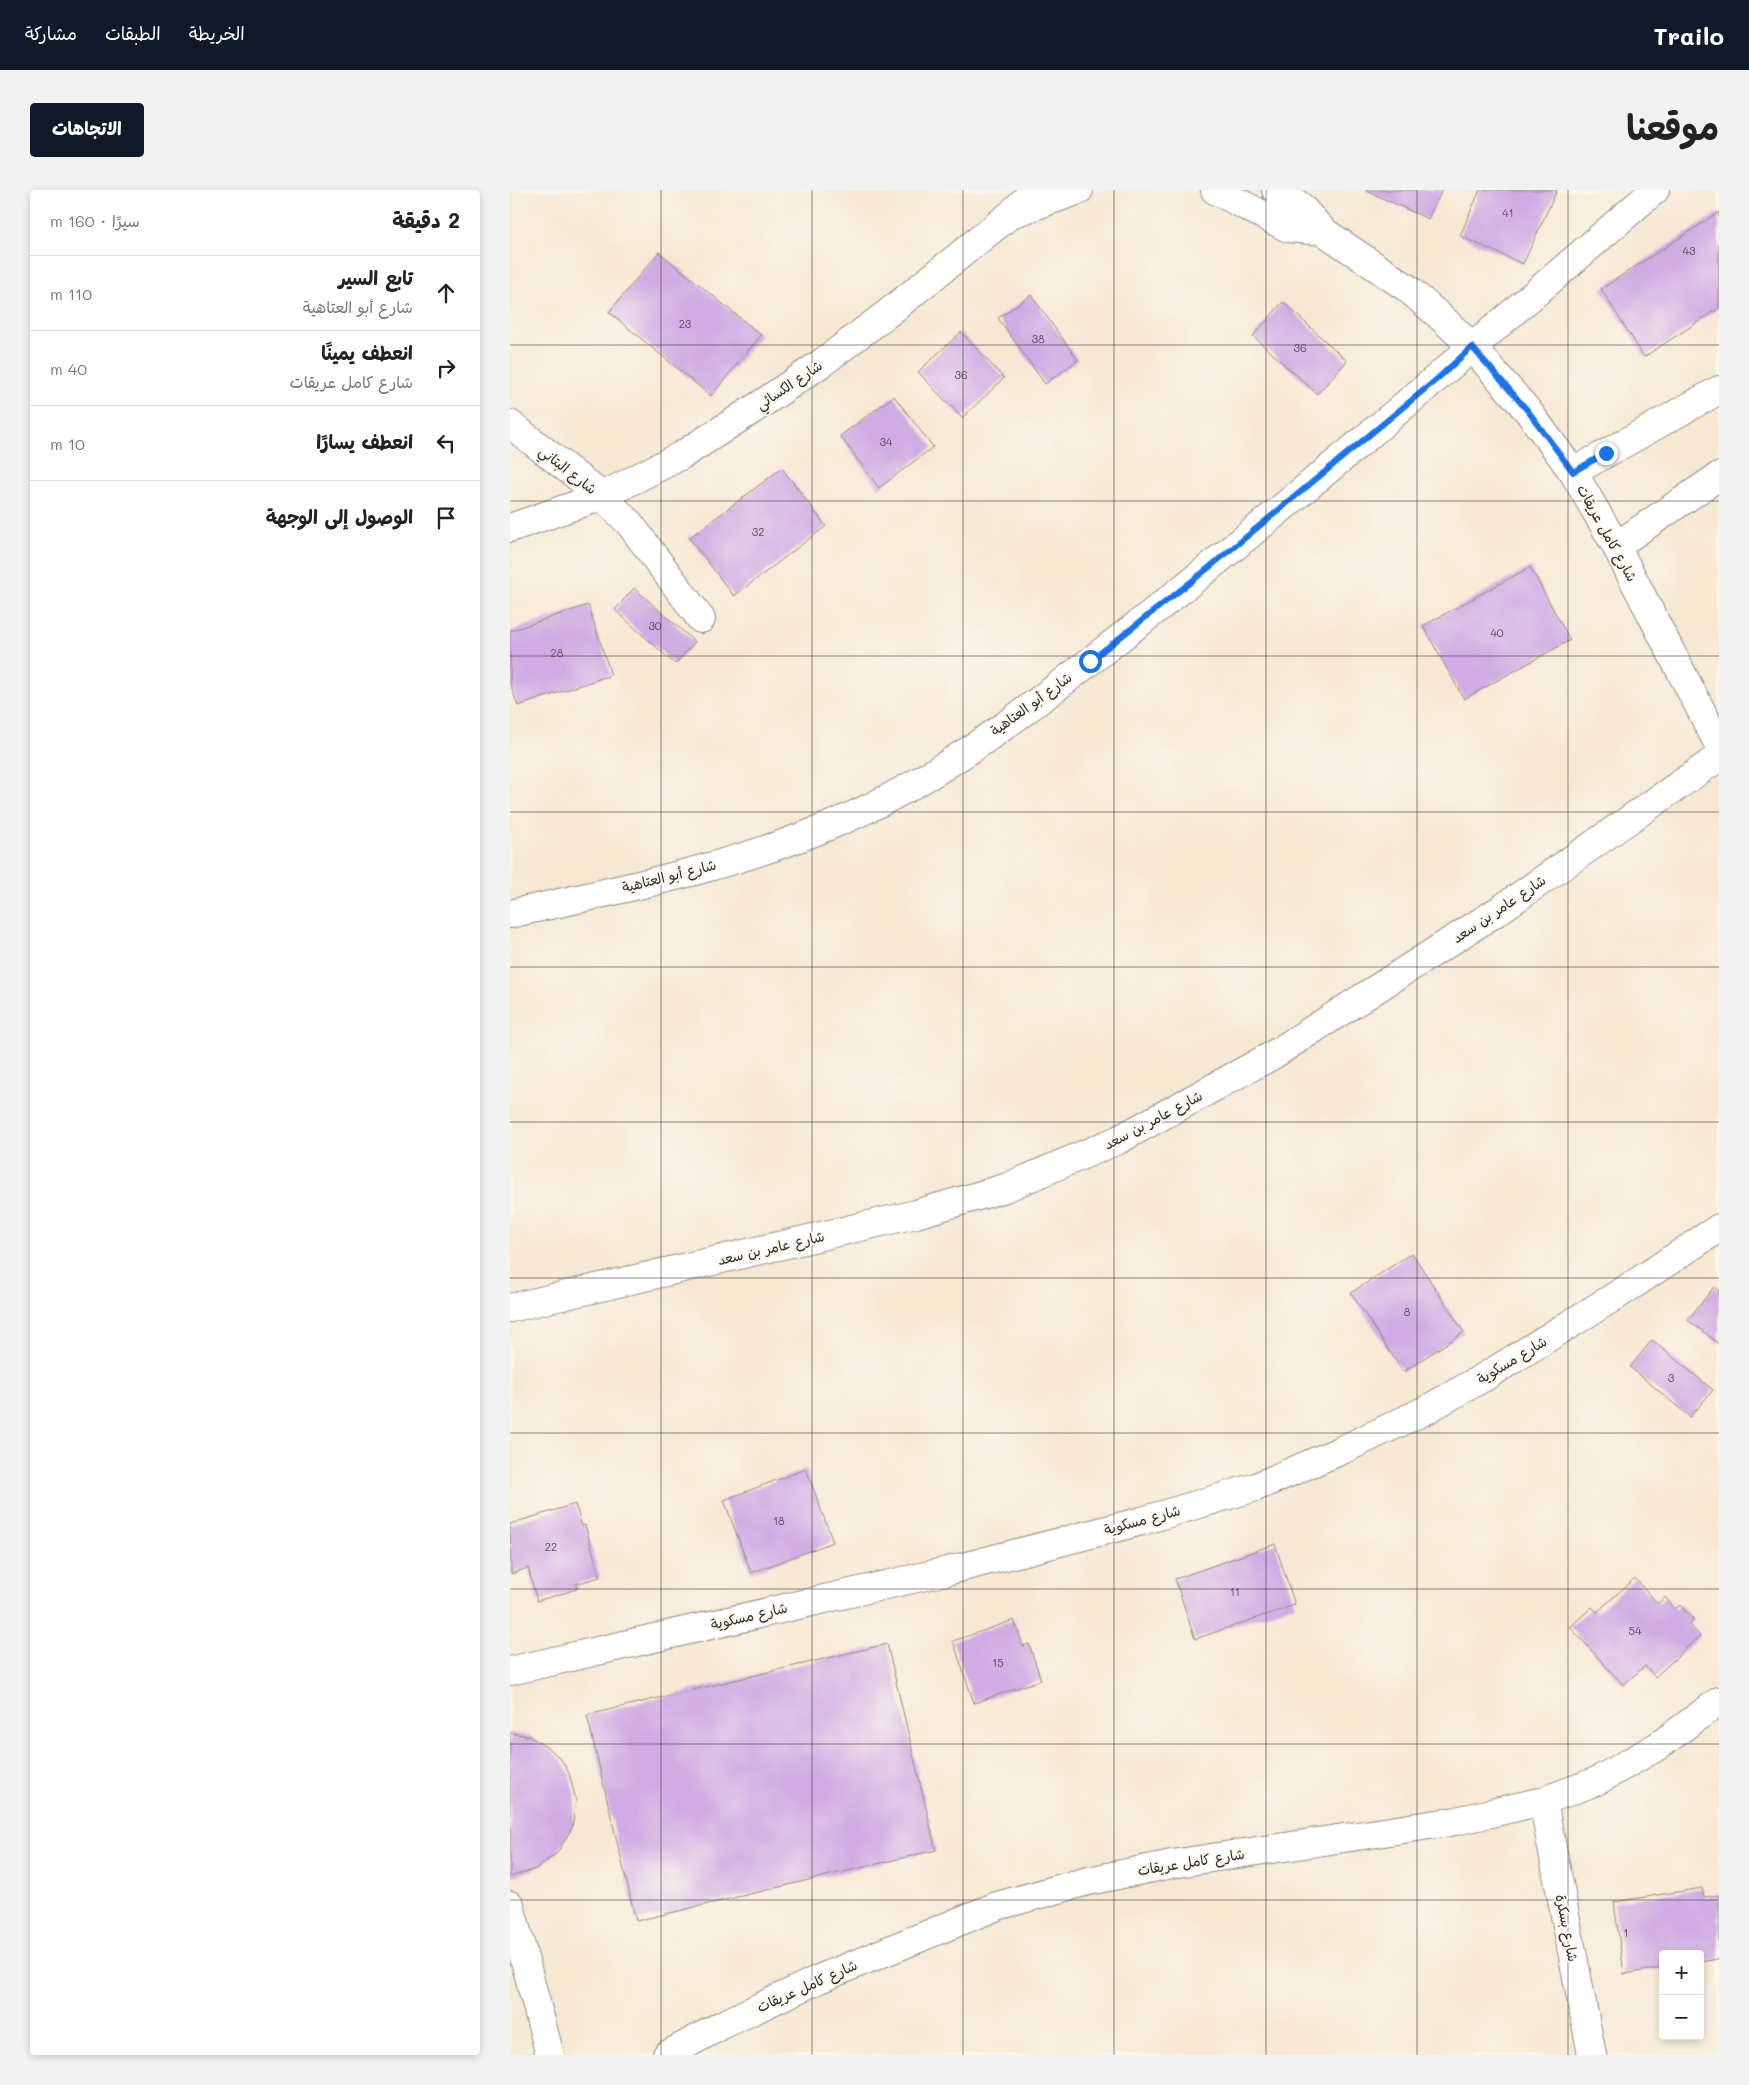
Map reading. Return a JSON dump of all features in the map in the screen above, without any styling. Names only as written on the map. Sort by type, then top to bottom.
[{"type":"street","name":"شارع الكسائي","points":[[510,528],[602,496],[682,455],[823,362],[1016,202],[1035,190]]},
{"type":"street","points":[[1016,202],[1079,190]]},
{"type":"street","name":"شارع كامل عريقات","points":[[1215,190],[1288,228],[1323,231]]},
{"type":"street","name":"شارع كامل عريقات","points":[[1276,190],[1300,206],[1323,231],[1407,288],[1472,347],[1528,411],[1573,472],[1616,546],[1719,745]]},
{"type":"street","name":"شارع أبو العتاهية","points":[[510,914],[680,875],[781,845],[853,816],[936,772],[1013,719],[1206,570],[1436,380],[1655,190]]},
{"type":"street","points":[[1573,472],[1719,390]]},
{"type":"street","name":"شارع البتاني","points":[[510,424],[602,496],[630,524],[701,619]]},
{"type":"street","points":[[1616,546],[1719,476]]},
{"type":"street","name":"شارع عامر بن سعد","points":[[510,1308],[916,1214],[1005,1188],[1118,1140],[1282,1049],[1498,911],[1719,757]]},
{"type":"street","name":"شارع مسكوية","points":[[510,1671],[948,1571],[1142,1521],[1256,1487],[1342,1450],[1426,1410],[1579,1319],[1719,1228]]},
{"type":"street","name":"شارع كامل عريقات","points":[[667,2055],[722,2025],[819,1979],[997,1906],[1088,1881],[1172,1864],[1456,1821],[1543,1801],[1605,1776],[1658,1746],[1719,1701]]},
{"type":"street","name":"شارع بسكرة","points":[[1543,1801],[1592,2055]]},
{"type":"street","points":[[510,1904],[550,2055]]},
{"type":"building","points":[[1365,190],[1442,190],[1428,219]]},
{"type":"building","points":[[1480,190],[1557,190],[1523,264],[1460,236]]},
{"type":"building","points":[[1719,212],[1719,308],[1644,357],[1601,289]]},
{"type":"building","points":[[659,252],[761,335],[711,396],[609,312]]},
{"type":"building","points":[[1031,295],[1078,360],[1045,384],[998,318]]},
{"type":"building","points":[[1283,302],[1347,361],[1317,394],[1253,336]]},
{"type":"building","points":[[961,332],[1004,378],[962,418],[918,372]]},
{"type":"building","points":[[894,396],[933,447],[879,488],[840,436]]},
{"type":"building","points":[[782,468],[826,526],[734,596],[689,538]]},
{"type":"building","points":[[1530,567],[1570,640],[1464,699],[1423,626]]},
{"type":"building","points":[[634,588],[695,642],[675,664],[615,610]]},
{"type":"building","points":[[588,605],[611,675],[518,706],[510,683],[510,631]]},
{"type":"building","points":[[1412,1253],[1464,1332],[1403,1372],[1351,1293]]},
{"type":"building","points":[[1714,1287],[1719,1291],[1719,1344],[1688,1320]]},
{"type":"building","points":[[1652,1340],[1713,1390],[1690,1417],[1630,1367]]},
{"type":"building","points":[[806,1469],[833,1542],[751,1573],[724,1500]]},
{"type":"building","points":[[575,1504],[582,1526],[585,1525],[600,1577],[576,1584],[577,1589],[537,1601],[528,1568],[511,1574],[510,1524]]},
{"type":"building","points":[[1275,1544],[1295,1605],[1195,1639],[1175,1579]]},
{"type":"building","points":[[1635,1578],[1658,1604],[1665,1597],[1675,1609],[1680,1605],[1694,1620],[1689,1624],[1700,1636],[1655,1677],[1645,1666],[1623,1685],[1570,1627],[1592,1607],[1597,1612]]},
{"type":"building","points":[[1014,1620],[1023,1646],[1029,1644],[1041,1680],[974,1703],[953,1641]]},
{"type":"building","points":[[887,1644],[936,1850],[636,1921],[587,1715]]},
{"type":"building","points":[[510,1733],[529,1736],[551,1750],[562,1761],[569,1773],[576,1801],[572,1828],[557,1853],[536,1869],[510,1877]]},
{"type":"building","points":[[1702,1888],[1704,1897],[1719,1895],[1719,1959],[1704,1961],[1704,1950],[1659,1950],[1659,1969],[1624,1974],[1614,1902]]},
{"type":"route","points":[[1090,661],[1206,570],[1436,380],[1472,347],[1503,380],[1573,472],[1606,453]]}]
